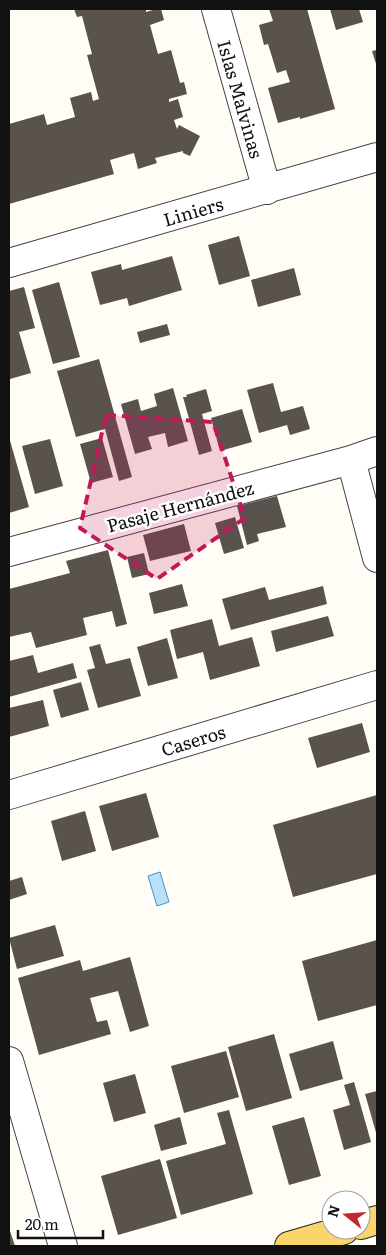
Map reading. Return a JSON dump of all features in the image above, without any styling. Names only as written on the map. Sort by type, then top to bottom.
[{"type":"main road","points":[[289,1246],[321,1237]]},
{"type":"street","name":"Islas Malvinas","points":[[216,9],[267,190]]},
{"type":"street","name":"Liniers","points":[[9,263],[377,158]]},
{"type":"street","points":[[377,451],[351,460],[377,558]]},
{"type":"street","name":"Pasaje Hernández","points":[[9,552],[351,460]]},
{"type":"street","name":"Caseros","points":[[9,795],[377,686]]},
{"type":"street","points":[[9,1061],[64,1246]]},
{"type":"highlighted area","points":[[106,415],[213,422],[245,518],[157,579],[80,528]]},
{"type":"water","points":[[160,872],[169,902],[157,906],[148,876]]},
{"type":"building","points":[[74,9],[146,9],[146,12],[161,9],[164,20],[150,25],[158,54],[171,50],[180,83],[184,82],[187,94],[169,99],[169,102],[178,99],[183,117],[174,120],[177,129],[179,125],[200,136],[190,156],[183,153],[183,151],[155,158],[157,163],[138,169],[134,153],[110,160],[114,174],[9,204],[9,124],[44,114],[47,125],[75,117],[70,98],[91,92],[93,101],[99,99],[87,55],[92,54],[82,16],[77,17]]},
{"type":"building","points":[[269,9],[307,9],[335,109],[278,123],[268,88],[290,82],[286,70],[277,73],[268,44],[264,45],[259,25],[273,21]]},
{"type":"building","points":[[330,9],[359,9],[363,22],[336,30]]},
{"type":"building","points":[[377,50],[377,67],[372,51]]},
{"type":"building","points":[[239,236],[250,276],[219,285],[208,245]]},
{"type":"building","points":[[172,256],[182,290],[129,306],[127,298],[100,305],[91,272],[121,264],[122,270]]},
{"type":"building","points":[[294,268],[301,295],[258,307],[251,280]]},
{"type":"building","points":[[59,282],[80,357],[53,364],[32,290]]},
{"type":"building","points":[[24,287],[35,328],[19,332],[31,373],[10,379],[9,291]]},
{"type":"building","points":[[167,324],[170,335],[140,343],[137,332]]},
{"type":"building","points":[[99,359],[132,477],[119,481],[105,429],[76,437],[57,371]]},
{"type":"building","points":[[273,383],[281,412],[303,406],[310,429],[290,435],[287,425],[259,433],[247,390]]},
{"type":"building","points":[[173,388],[188,441],[168,447],[165,433],[148,437],[152,449],[135,454],[121,404],[138,399],[141,411],[157,406],[154,394]]},
{"type":"building","points":[[206,389],[212,411],[202,414],[212,451],[199,455],[183,397]]},
{"type":"building","points":[[242,409],[252,442],[220,451],[211,418]]},
{"type":"building","points":[[9,437],[29,507],[9,513]]},
{"type":"building","points":[[102,438],[113,477],[91,483],[80,444]]},
{"type":"building","points":[[50,439],[63,486],[35,494],[22,446]]},
{"type":"building","points":[[277,496],[286,527],[257,534],[259,541],[247,545],[237,506]]},
{"type":"building","points":[[235,517],[244,548],[224,554],[215,523]]},
{"type":"building","points":[[184,524],[191,551],[150,561],[143,535]]},
{"type":"building","points":[[108,550],[127,624],[116,627],[112,611],[83,618],[87,635],[36,648],[31,632],[9,637],[9,589],[70,573],[66,561]]},
{"type":"building","points":[[144,553],[149,574],[132,578],[127,557]]},
{"type":"building","points":[[182,584],[188,606],[154,614],[149,593]]},
{"type":"building","points":[[323,586],[327,604],[231,630],[222,599],[265,587],[269,600]]},
{"type":"building","points":[[328,616],[334,636],[276,652],[271,631]]},
{"type":"building","points":[[212,619],[219,646],[252,637],[260,666],[210,680],[203,652],[177,659],[170,630]]},
{"type":"building","points":[[167,638],[178,678],[148,686],[137,647]]},
{"type":"building","points":[[100,644],[106,664],[130,658],[141,696],[98,708],[87,670],[95,668],[89,647]]},
{"type":"building","points":[[33,655],[38,673],[73,663],[77,678],[9,697],[9,661]]},
{"type":"building","points":[[81,682],[89,710],[61,718],[53,690]]},
{"type":"building","points":[[43,700],[49,726],[9,737],[9,708]]},
{"type":"building","points":[[362,723],[370,752],[317,768],[308,738]]},
{"type":"building","points":[[146,793],[159,837],[112,851],[99,806]]},
{"type":"building","points":[[377,795],[377,874],[293,897],[273,825]]},
{"type":"building","points":[[85,811],[96,851],[62,861],[51,821]]},
{"type":"building","points":[[22,877],[27,894],[9,900],[9,881]]},
{"type":"building","points":[[55,925],[64,956],[17,969],[9,938]]},
{"type":"building","points":[[377,940],[377,1005],[318,1021],[302,961]]},
{"type":"building","points":[[130,957],[149,1026],[130,1032],[118,991],[90,998],[97,1022],[107,1020],[111,1034],[39,1055],[18,978],[80,960],[83,971]]},
{"type":"building","points":[[274,1034],[292,1098],[246,1111],[228,1047]]},
{"type":"building","points":[[333,1041],[343,1079],[300,1091],[289,1054]]},
{"type":"building","points":[[226,1051],[239,1097],[184,1113],[171,1066]]},
{"type":"building","points":[[135,1074],[146,1113],[114,1122],[103,1083]]},
{"type":"building","points":[[354,1082],[371,1142],[344,1150],[333,1110],[350,1105],[344,1085]]},
{"type":"building","points":[[377,1091],[377,1136],[365,1094]]},
{"type":"building","points":[[229,1110],[253,1194],[181,1215],[166,1161],[226,1144],[217,1113]]},
{"type":"building","points":[[180,1117],[187,1144],[161,1151],[154,1125]]},
{"type":"building","points":[[304,1117],[321,1176],[289,1185],[272,1126]]},
{"type":"building","points":[[160,1159],[177,1218],[118,1235],[101,1176]]},
{"type":"building","points":[[9,1228],[15,1246],[9,1246]]}]
